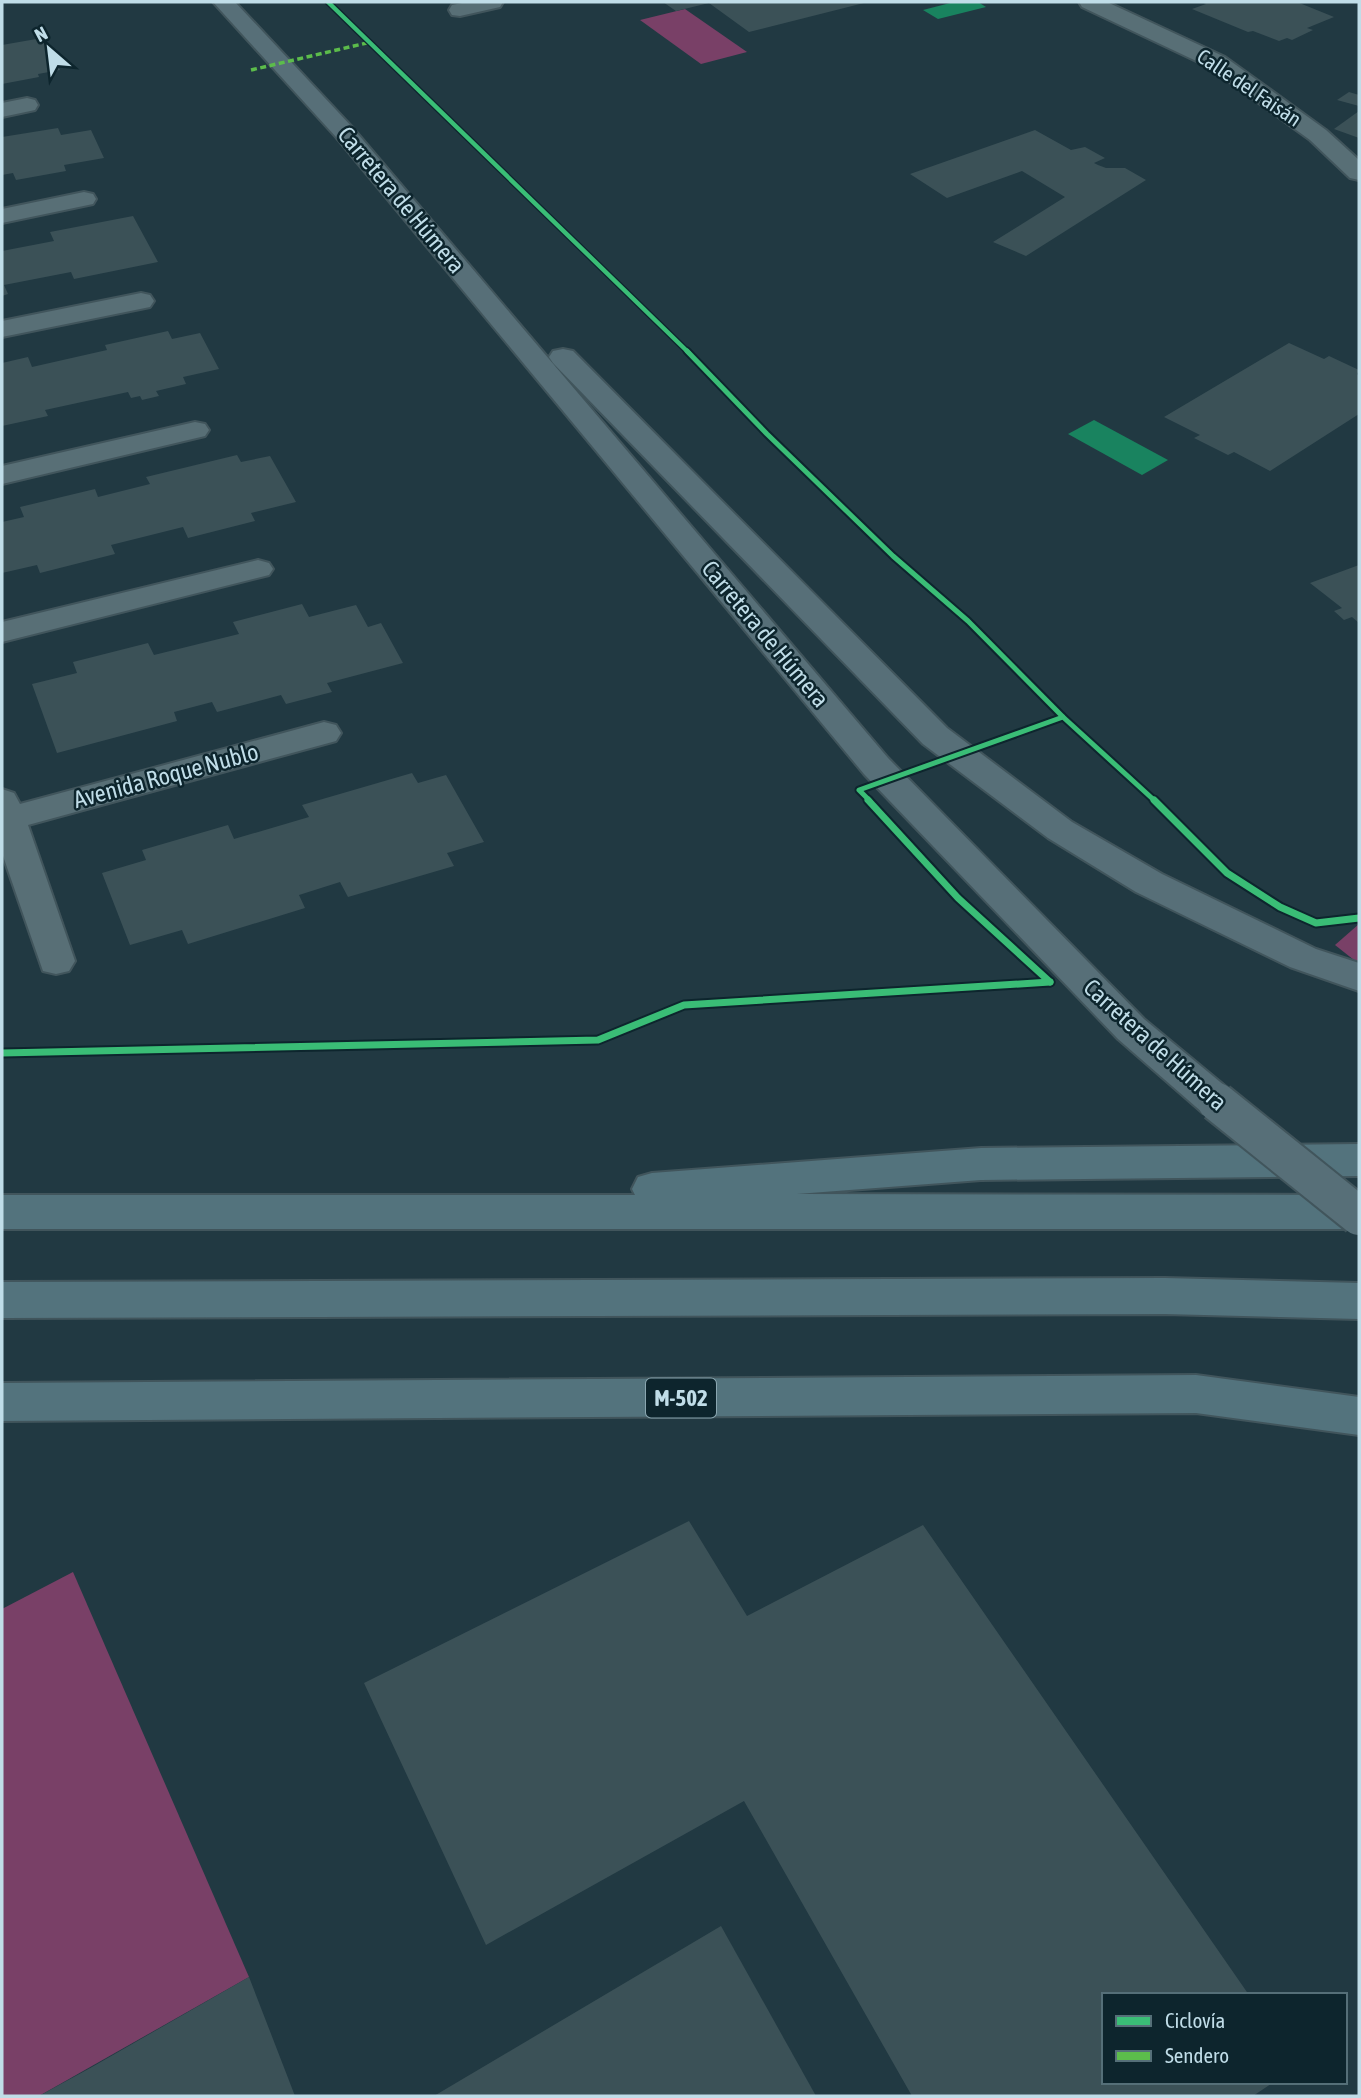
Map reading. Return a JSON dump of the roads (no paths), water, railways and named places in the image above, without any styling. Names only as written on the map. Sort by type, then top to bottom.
[{"type":"highway","points":[[324,1214],[982,1164],[1359,1160]]},
{"type":"highway","points":[[2,1212],[324,1214],[1116,1210],[1359,1214]]},
{"type":"highway","points":[[2,1300],[1165,1296],[1359,1301]]},
{"type":"highway","name":"M-502","points":[[2,1402],[1196,1394],[1359,1416]]},
{"type":"main road","name":"Carretera de Húmera","points":[[223,2],[344,132],[876,766],[1131,1029],[1217,1102],[1359,1214]]},
{"type":"main road","points":[[344,132],[935,736],[1060,830],[1149,883],[1303,958],[1359,976]]},
{"type":"street","points":[[460,10],[492,2]]},
{"type":"street","name":"Calle del Faisán","points":[[1090,2],[1217,62],[1318,135],[1359,173]]},
{"type":"street","points":[[2,110],[27,105]]},
{"type":"street","points":[[2,216],[84,199]]},
{"type":"street","points":[[2,329],[141,301]]},
{"type":"street","points":[[2,475],[195,430]]},
{"type":"street","points":[[2,632],[258,569]]},
{"type":"street","name":"Avenida Roque Nublo","points":[[56,961],[5,810],[324,733]]}]
